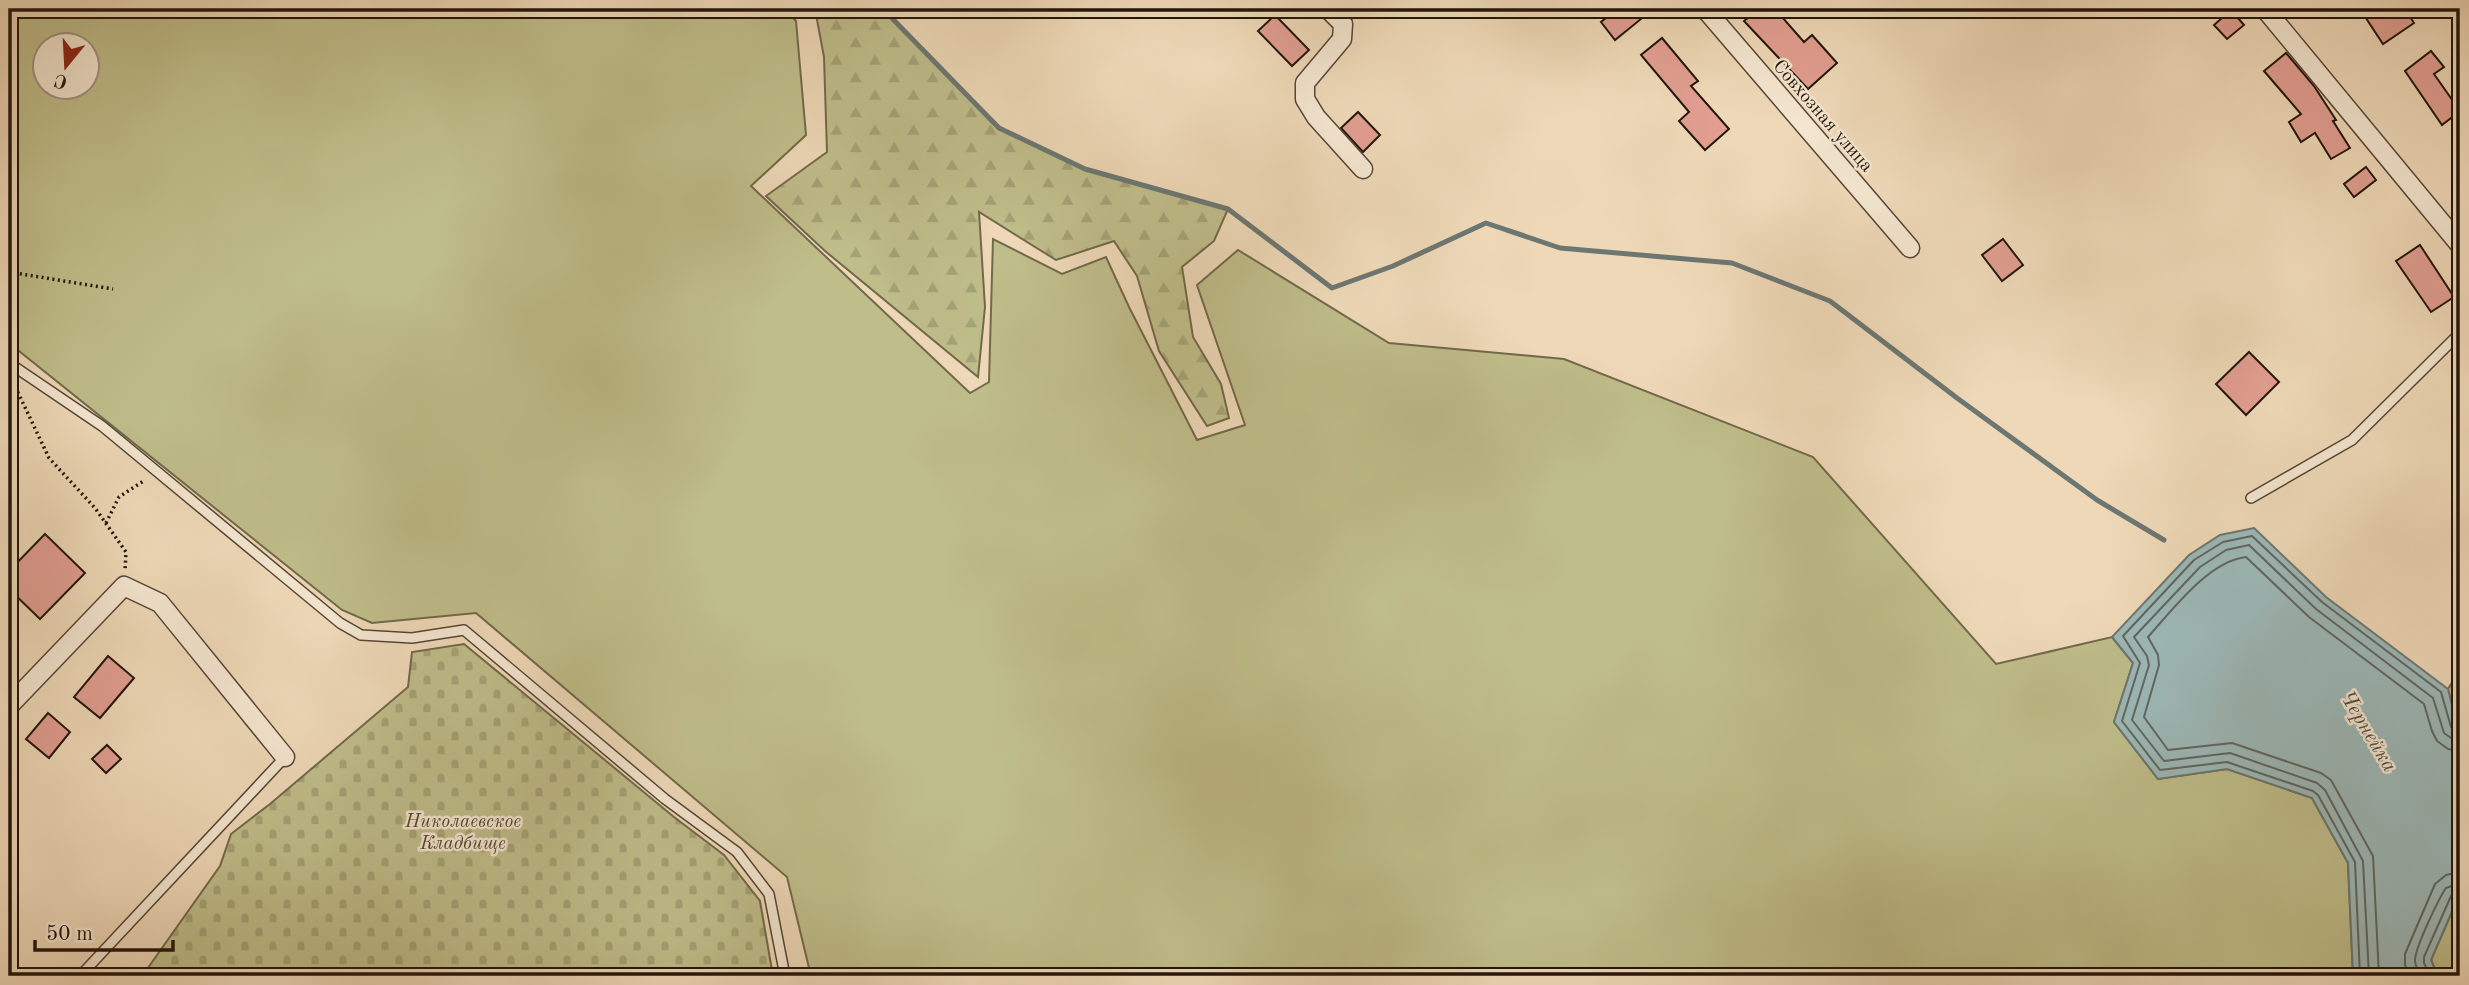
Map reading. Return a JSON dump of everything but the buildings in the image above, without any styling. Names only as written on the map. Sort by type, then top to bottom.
[{"type":"street","points":[[1328,9],[1343,24],[1342,39],[1305,83],[1305,99],[1316,117],[1363,169]]},
{"type":"street","name":"Совхозная улица","points":[[1705,9],[1910,248]]},
{"type":"street","points":[[2264,9],[2460,245]]},
{"type":"street","points":[[9,706],[124,586],[160,603],[285,757]]},
{"type":"lane","points":[[2251,498],[2352,440],[2460,333]]},
{"type":"lane","points":[[9,363],[102,426],[340,623],[361,635],[412,638],[464,629],[665,799],[737,852],[769,894],[785,976]]},
{"type":"lane","points":[[80,976],[285,757]]},
{"type":"path","points":[[9,272],[113,289]]},
{"type":"path","points":[[9,373],[49,458],[94,508],[126,552],[124,586]]},
{"type":"path","points":[[106,523],[119,497],[142,481],[160,475]]},
{"type":"green space","points":[[9,9],[785,9],[796,21],[806,135],[751,186],[970,393],[989,382],[993,239],[1062,274],[1106,257],[1197,440],[1245,425],[1197,285],[1238,250],[1389,343],[1564,359],[1813,457],[1996,664],[2112,637],[2133,663],[2114,722],[2158,779],[2227,769],[2312,798],[2348,863],[2353,976],[811,976],[787,877],[476,613],[372,623],[342,610],[9,343]]},
{"type":"green space","points":[[815,9],[883,9],[999,128],[1085,169],[1228,209],[1214,241],[1182,267],[1193,337],[1221,384],[1229,418],[1207,426],[1159,351],[1137,276],[1114,241],[1056,260],[979,212],[985,307],[978,377],[825,251],[766,196],[827,152],[824,57]]},
{"type":"green space","name":"Николаевское Кладбище","points":[[464,644],[724,855],[760,901],[773,976],[145,976],[145,972],[220,866],[231,834],[408,687],[412,652]]},
{"type":"green space","points":[[2460,670],[2460,737],[2448,689]]},
{"type":"green space","points":[[2460,893],[2460,976],[2438,976],[2431,960]]},
{"type":"water","name":"Чернейка","points":[[2254,528],[2326,597],[2448,689],[2460,737],[2460,893],[2431,960],[2438,976],[2353,976],[2348,863],[2312,798],[2227,769],[2158,779],[2114,722],[2133,663],[2112,637],[2189,555],[2220,535]]},
{"type":"waterway","points":[[883,9],[999,128],[1085,169],[1228,209],[1332,288],[1393,266],[1486,223],[1560,248],[1732,263],[1830,301],[2097,500],[2164,540]]}]
